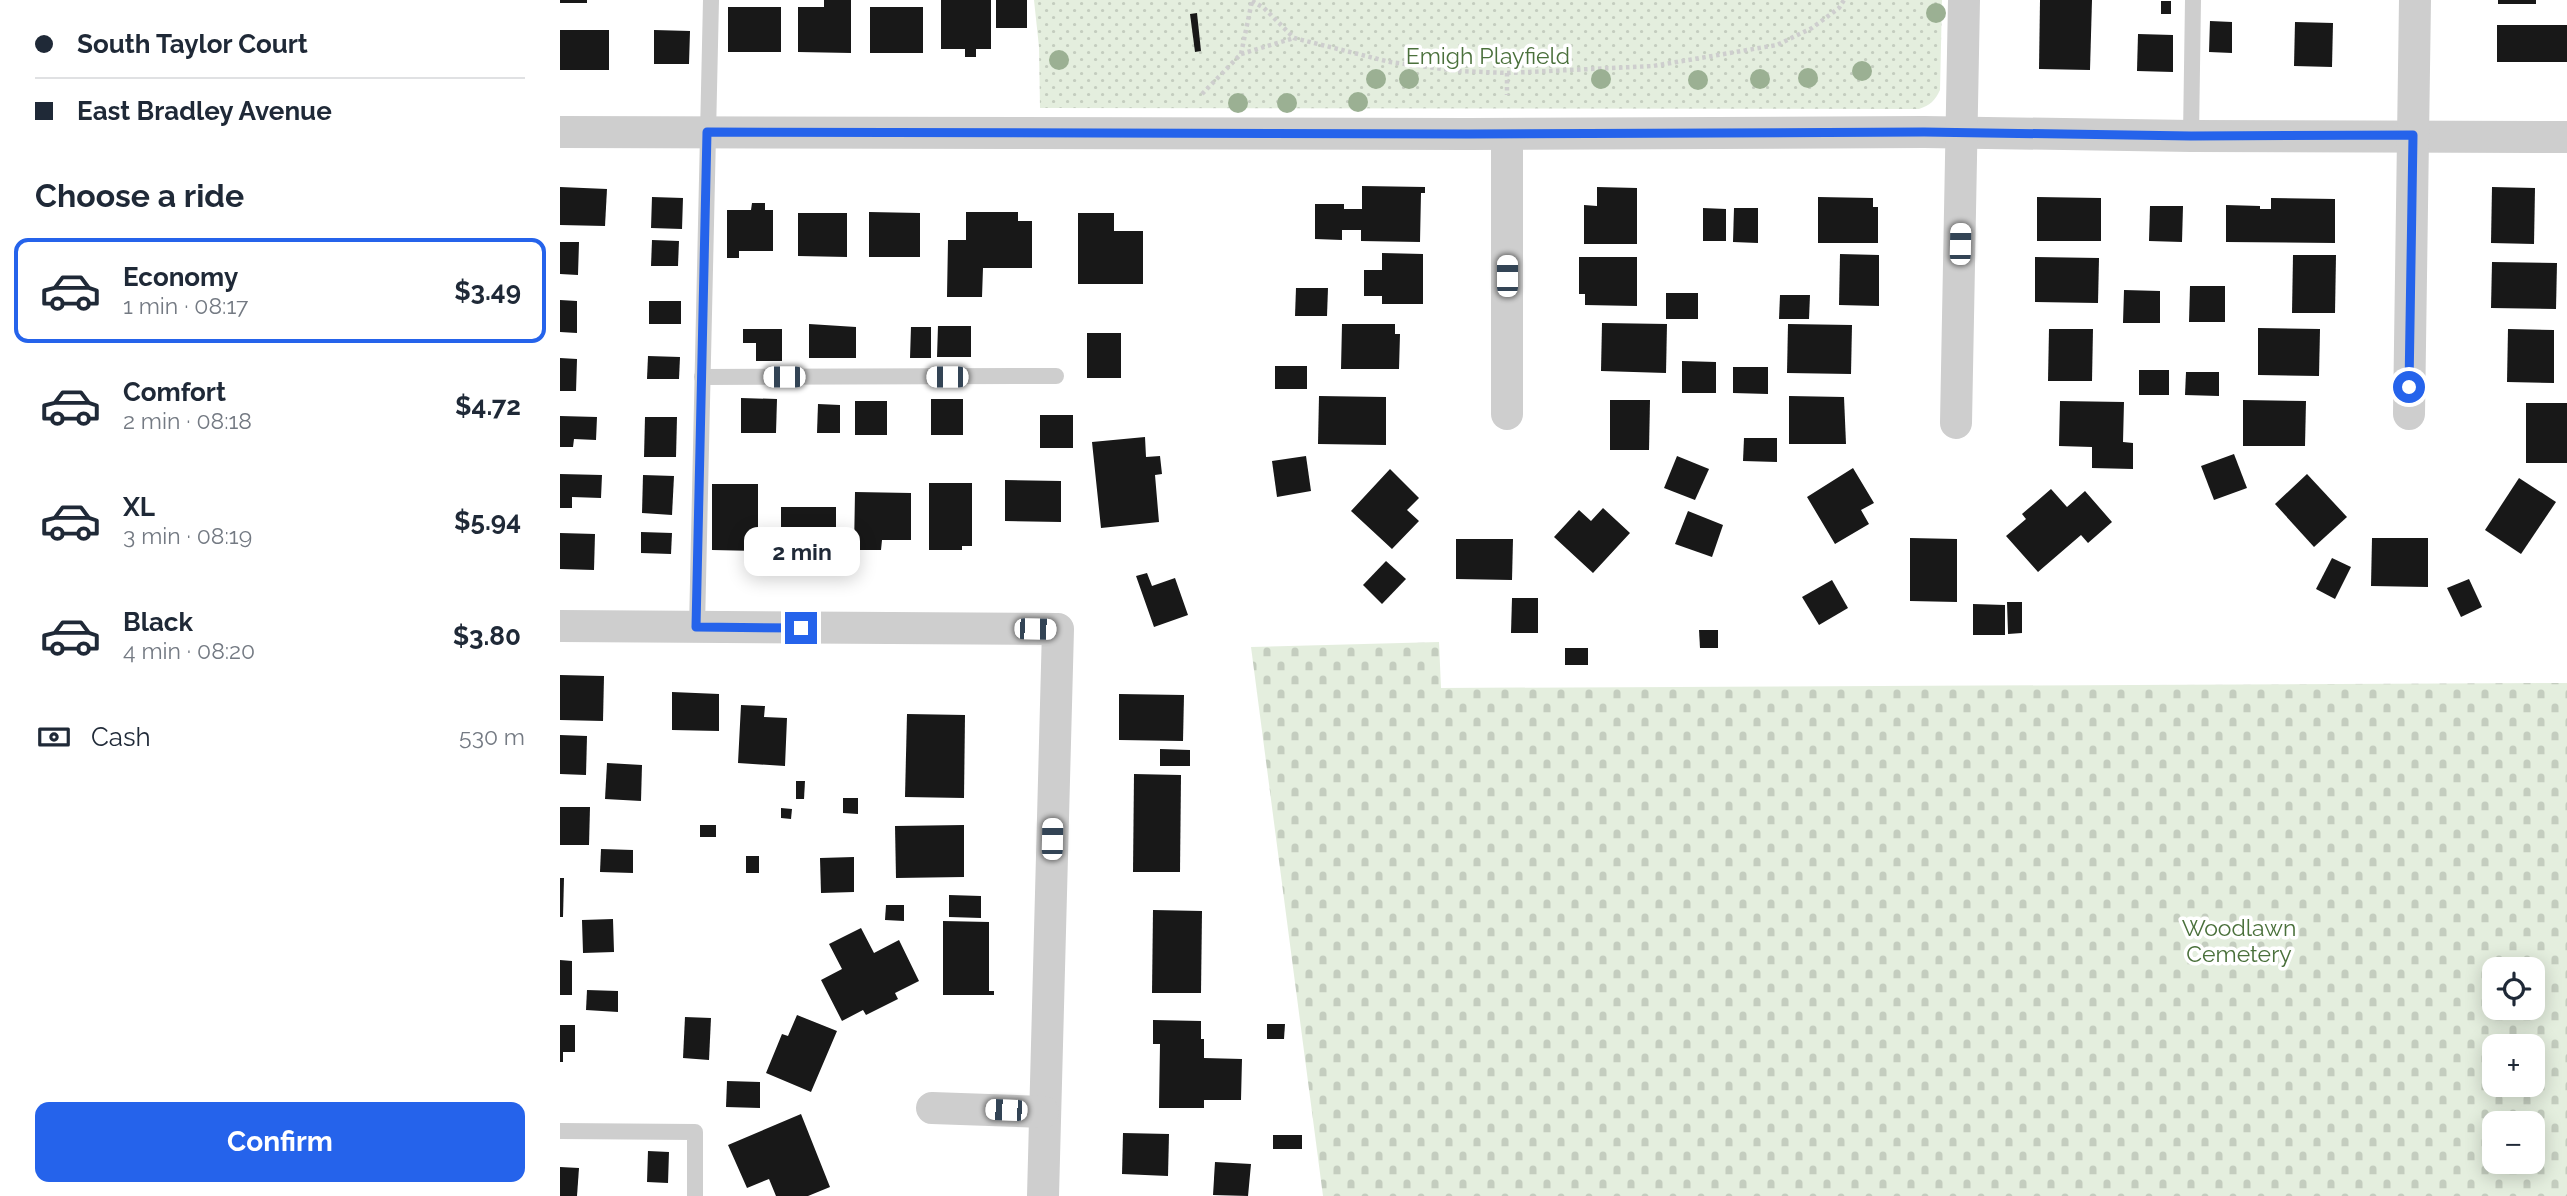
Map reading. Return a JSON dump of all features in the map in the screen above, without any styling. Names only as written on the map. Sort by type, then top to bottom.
[{"type":"street","points":[[1956,423],[1964,0]]},
{"type":"street","points":[[2409,414],[2415,0]]},
{"type":"street","points":[[560,132],[1962,133],[2567,137]]},
{"type":"street","points":[[1507,134],[1507,414]]},
{"type":"street","points":[[560,626],[1058,629],[1043,1112],[1043,1196]]},
{"type":"street","points":[[932,1108],[1043,1112]]},
{"type":"lane","points":[[696,627],[711,0]]},
{"type":"lane","points":[[2191,136],[2193,0]]},
{"type":"lane","points":[[702,377],[1056,376]]},
{"type":"lane","points":[[560,1131],[695,1132],[695,1196]]},
{"type":"path","points":[[1241,54],[1252,0],[1264,8],[1294,38]]},
{"type":"path","points":[[1202,94],[1241,54],[1294,38],[1390,62],[1458,71],[1601,71],[1653,66],[1777,45],[1812,28],[1839,8],[1844,0]]},
{"type":"path","points":[[1507,73],[1507,95]]},
{"type":"green space","name":"Emigh Playfield","points":[[1034,0],[1942,0],[1940,90],[1932,102],[1919,109],[1040,108],[1039,47]]},
{"type":"green space","name":"Woodlawn Cemetery","points":[[1439,642],[1441,688],[2567,683],[2567,1196],[1323,1196],[1251,647]]},
{"type":"building","points":[[560,0],[587,0],[587,3],[560,3]]},
{"type":"building","points":[[824,0],[851,0],[851,53],[798,52],[798,7],[824,7]]},
{"type":"building","points":[[941,0],[991,0],[991,49],[976,49],[976,57],[965,57],[965,49],[941,49]]},
{"type":"building","points":[[996,0],[1027,0],[1027,28],[996,28]]},
{"type":"building","points":[[2040,0],[2092,0],[2090,70],[2039,69]]},
{"type":"building","points":[[2498,0],[2536,0],[2536,4],[2498,4]]},
{"type":"building","points":[[2161,1],[2171,1],[2171,14],[2161,14]]},
{"type":"building","points":[[728,7],[781,7],[781,52],[728,52]]},
{"type":"building","points":[[870,7],[923,7],[923,53],[870,53]]},
{"type":"building","points":[[1197,13],[1201,51],[1195,52],[1190,14]]},
{"type":"building","points":[[2210,21],[2232,22],[2232,53],[2209,52]]},
{"type":"building","points":[[2295,22],[2333,23],[2332,67],[2294,66]]},
{"type":"building","points":[[2497,25],[2567,25],[2567,62],[2497,62]]},
{"type":"building","points":[[560,30],[609,30],[609,70],[560,70]]},
{"type":"building","points":[[654,30],[690,31],[689,64],[654,64]]},
{"type":"building","points":[[2138,34],[2173,35],[2173,72],[2137,71]]},
{"type":"building","points":[[1362,186],[1425,187],[1425,193],[1421,193],[1420,242],[1361,241],[1361,230],[1342,230],[1342,240],[1315,239],[1315,204],[1344,204],[1344,209],[1362,209]]},
{"type":"building","points":[[560,187],[607,189],[605,226],[560,225]]},
{"type":"building","points":[[1597,187],[1637,188],[1637,244],[1584,244],[1584,205],[1597,206]]},
{"type":"building","points":[[2492,187],[2535,188],[2534,244],[2491,243]]},
{"type":"building","points":[[652,197],[683,198],[682,229],[651,228]]},
{"type":"building","points":[[1818,197],[1873,198],[1873,207],[1878,207],[1878,243],[1818,243]]},
{"type":"building","points":[[2037,197],[2101,198],[2101,241],[2037,241]]},
{"type":"building","points":[[2271,198],[2335,199],[2335,243],[2226,242],[2226,205],[2271,209]]},
{"type":"building","points":[[752,203],[765,203],[765,210],[773,210],[773,251],[739,251],[739,258],[727,258],[727,210],[751,210]]},
{"type":"building","points":[[2150,206],[2183,206],[2182,242],[2149,241]]},
{"type":"building","points":[[1703,208],[1726,209],[1726,241],[1703,241]]},
{"type":"building","points":[[1734,208],[1758,208],[1758,243],[1733,242]]},
{"type":"building","points":[[869,212],[920,213],[920,257],[869,257]]},
{"type":"building","points":[[966,212],[1018,212],[1018,221],[1032,221],[1032,268],[983,268],[982,297],[947,297],[948,240],[966,240]]},
{"type":"building","points":[[798,213],[847,213],[847,257],[798,256]]},
{"type":"building","points":[[1078,213],[1114,213],[1114,231],[1143,231],[1143,284],[1078,284]]},
{"type":"building","points":[[652,240],[679,241],[678,266],[651,266]]},
{"type":"building","points":[[560,242],[579,242],[578,275],[560,274]]},
{"type":"building","points":[[1382,253],[1423,254],[1423,304],[1382,304],[1382,296],[1364,296],[1364,270],[1382,270]]},
{"type":"building","points":[[1840,254],[1879,255],[1879,306],[1839,305]]},
{"type":"building","points":[[2293,255],[2336,255],[2335,313],[2292,313]]},
{"type":"building","points":[[1579,257],[1637,257],[1637,306],[1585,305],[1585,294],[1579,294]]},
{"type":"building","points":[[2035,257],[2099,258],[2098,303],[2035,302]]},
{"type":"building","points":[[2492,262],[2557,263],[2556,309],[2491,308]]},
{"type":"building","points":[[2190,286],[2225,286],[2225,322],[2189,322]]},
{"type":"building","points":[[1296,288],[1328,288],[1327,316],[1295,316]]},
{"type":"building","points":[[2124,290],[2160,291],[2160,323],[2123,323]]},
{"type":"building","points":[[1666,293],[1698,293],[1698,319],[1666,319]]},
{"type":"building","points":[[1780,295],[1810,295],[1809,319],[1779,319]]},
{"type":"building","points":[[560,300],[577,301],[577,333],[560,332]]},
{"type":"building","points":[[649,301],[681,301],[681,324],[649,324]]},
{"type":"building","points":[[1602,323],[1667,324],[1666,373],[1601,371]]},
{"type":"building","points":[[809,324],[856,327],[856,358],[809,358]]},
{"type":"building","points":[[1342,324],[1395,324],[1395,334],[1400,334],[1399,369],[1341,369]]},
{"type":"building","points":[[1788,324],[1852,325],[1851,374],[1787,373]]},
{"type":"building","points":[[938,326],[971,326],[971,357],[937,357]]},
{"type":"building","points":[[911,327],[931,327],[931,358],[910,358]]},
{"type":"building","points":[[2258,328],[2320,329],[2319,376],[2258,375]]},
{"type":"building","points":[[743,329],[782,329],[782,361],[756,361],[756,343],[743,343]]},
{"type":"building","points":[[2049,329],[2093,329],[2092,381],[2048,381]]},
{"type":"building","points":[[2508,329],[2554,330],[2554,383],[2507,382]]},
{"type":"building","points":[[1087,333],[1121,333],[1121,378],[1087,378]]},
{"type":"building","points":[[648,356],[680,357],[679,379],[647,379]]},
{"type":"building","points":[[560,358],[577,359],[576,391],[560,391]]},
{"type":"building","points":[[1682,361],[1716,362],[1716,393],[1682,393]]},
{"type":"building","points":[[1275,366],[1307,366],[1307,389],[1275,389]]},
{"type":"building","points":[[1733,367],[1768,367],[1768,394],[1733,393]]},
{"type":"building","points":[[2139,370],[2169,370],[2169,395],[2139,395]]},
{"type":"building","points":[[2186,372],[2219,372],[2219,396],[2185,395]]},
{"type":"building","points":[[1319,396],[1386,397],[1386,445],[1318,444]]},
{"type":"building","points":[[1789,396],[1844,397],[1846,444],[1789,444]]},
{"type":"building","points":[[741,398],[777,399],[776,433],[741,433]]},
{"type":"building","points":[[931,399],[963,399],[963,435],[931,435]]},
{"type":"building","points":[[1610,400],[1650,400],[1649,450],[1610,450]]},
{"type":"building","points":[[2243,400],[2306,401],[2305,446],[2243,446]]},
{"type":"building","points":[[855,401],[887,401],[887,435],[855,435]]},
{"type":"building","points":[[2060,401],[2124,402],[2123,442],[2133,443],[2133,469],[2092,468],[2092,447],[2059,446]]},
{"type":"building","points":[[2526,403],[2567,403],[2567,463],[2526,463]]},
{"type":"building","points":[[818,404],[840,405],[840,433],[817,433]]},
{"type":"building","points":[[1040,415],[1073,415],[1073,448],[1040,448]]},
{"type":"building","points":[[560,416],[597,417],[596,440],[574,439],[573,447],[560,447]]},
{"type":"building","points":[[645,417],[677,417],[676,457],[644,457]]},
{"type":"building","points":[[1145,437],[1146,457],[1160,456],[1162,474],[1155,475],[1159,522],[1101,528],[1092,442]]},
{"type":"building","points":[[1744,438],[1777,438],[1777,462],[1743,461]]},
{"type":"building","points":[[2234,454],[2247,488],[2214,500],[2201,466]]},
{"type":"building","points":[[1306,456],[1311,491],[1277,497],[1272,461]]},
{"type":"building","points":[[1677,456],[1709,469],[1695,500],[1664,488]]},
{"type":"building","points":[[1853,468],[1874,503],[1861,510],[1869,524],[1835,544],[1807,497]]},
{"type":"building","points":[[1390,469],[1419,498],[1407,510],[1419,521],[1392,549],[1351,511]]},
{"type":"building","points":[[560,474],[602,475],[601,498],[572,497],[572,508],[560,508]]},
{"type":"building","points":[[2307,474],[2347,517],[2314,547],[2275,504]]},
{"type":"building","points":[[643,475],[674,476],[672,515],[642,513]]},
{"type":"building","points":[[2519,478],[2556,502],[2521,554],[2485,530]]},
{"type":"building","points":[[1005,480],[1061,481],[1061,522],[1005,521]]},
{"type":"building","points":[[929,483],[972,483],[972,546],[962,546],[962,550],[929,550]]},
{"type":"building","points":[[712,484],[758,484],[758,551],[712,550]]},
{"type":"building","points":[[2051,489],[2067,507],[2085,491],[2112,522],[2088,543],[2081,535],[2038,572],[2006,536],[2026,519],[2022,514]]},
{"type":"building","points":[[855,492],[911,493],[911,540],[882,540],[881,550],[854,550]]},
{"type":"building","points":[[781,507],[836,507],[836,552],[781,552]]},
{"type":"building","points":[[1603,508],[1630,533],[1593,573],[1554,537],[1579,510],[1591,521]]},
{"type":"building","points":[[1688,511],[1723,525],[1712,557],[1675,544]]},
{"type":"building","points":[[641,532],[672,533],[671,554],[641,553]]},
{"type":"building","points":[[560,533],[595,534],[594,570],[560,569]]},
{"type":"building","points":[[1910,538],[1957,539],[1957,602],[1910,601]]},
{"type":"building","points":[[2372,538],[2428,538],[2428,587],[2371,586]]},
{"type":"building","points":[[1456,539],[1513,539],[1512,580],[1456,579]]},
{"type":"building","points":[[2332,558],[2351,567],[2335,599],[2316,589]]},
{"type":"building","points":[[1386,561],[1406,579],[1382,604],[1363,585]]},
{"type":"building","points":[[1147,573],[1152,586],[1175,578],[1188,615],[1154,627],[1136,576]]},
{"type":"building","points":[[2469,579],[2482,607],[2461,617],[2447,588]]},
{"type":"building","points":[[1832,580],[1848,608],[1819,625],[1802,597]]},
{"type":"building","points":[[1512,598],[1538,598],[1538,633],[1511,633]]},
{"type":"building","points":[[2007,602],[2022,602],[2022,633],[2008,634]]},
{"type":"building","points":[[1973,604],[2005,605],[2005,635],[1973,635]]},
{"type":"building","points":[[1699,630],[1718,630],[1718,648],[1700,648]]},
{"type":"building","points":[[1565,648],[1588,648],[1588,665],[1565,665]]},
{"type":"building","points":[[560,675],[604,676],[603,721],[560,720]]},
{"type":"building","points":[[672,692],[719,694],[719,731],[672,730]]},
{"type":"building","points":[[1119,694],[1184,695],[1183,741],[1119,740]]},
{"type":"building","points":[[741,705],[765,706],[764,717],[787,718],[785,766],[738,763]]},
{"type":"building","points":[[907,714],[965,715],[964,798],[905,797]]},
{"type":"building","points":[[560,735],[587,736],[586,775],[560,774]]},
{"type":"building","points":[[1160,749],[1190,750],[1190,766],[1160,766]]},
{"type":"building","points":[[607,763],[642,765],[641,801],[605,799]]},
{"type":"building","points":[[1134,774],[1181,775],[1180,872],[1133,872]]},
{"type":"building","points":[[796,781],[805,781],[804,799],[796,799]]},
{"type":"building","points":[[843,798],[858,798],[858,814],[843,813]]},
{"type":"building","points":[[560,807],[590,807],[589,845],[560,845]]},
{"type":"building","points":[[781,808],[792,809],[791,819],[781,818]]},
{"type":"building","points":[[700,825],[716,825],[716,837],[700,837]]},
{"type":"building","points":[[964,825],[964,877],[896,878],[895,826]]},
{"type":"building","points":[[601,849],[633,850],[633,873],[600,872]]},
{"type":"building","points":[[746,856],[759,856],[759,873],[746,873]]},
{"type":"building","points":[[854,857],[854,892],[821,893],[820,858]]},
{"type":"building","points":[[560,878],[564,878],[563,917],[560,917]]},
{"type":"building","points":[[949,895],[981,896],[981,918],[949,917]]},
{"type":"building","points":[[886,905],[904,905],[904,921],[885,920]]},
{"type":"building","points":[[1153,910],[1202,911],[1201,993],[1152,993]]},
{"type":"building","points":[[613,919],[614,952],[583,953],[582,920]]},
{"type":"building","points":[[943,921],[989,922],[989,991],[994,991],[994,995],[943,995]]},
{"type":"building","points":[[861,928],[874,953],[899,940],[919,981],[895,993],[898,999],[866,1015],[863,1010],[842,1021],[821,980],[842,969],[829,944]]},
{"type":"building","points":[[560,960],[572,961],[572,995],[560,995]]},
{"type":"building","points":[[587,990],[618,991],[618,1012],[586,1010]]},
{"type":"building","points":[[797,1015],[837,1031],[811,1092],[766,1073],[782,1034],[788,1036]]},
{"type":"building","points":[[685,1017],[711,1018],[709,1060],[683,1058]]},
{"type":"building","points":[[1153,1020],[1201,1021],[1204,1058],[1242,1059],[1241,1100],[1204,1100],[1204,1108],[1159,1108],[1160,1044],[1153,1044]]},
{"type":"building","points":[[1267,1024],[1285,1024],[1284,1039],[1267,1039]]},
{"type":"building","points":[[560,1025],[575,1025],[575,1052],[563,1052],[563,1062],[560,1062]]},
{"type":"building","points":[[727,1081],[760,1082],[760,1108],[726,1107]]},
{"type":"building","points":[[801,1114],[830,1187],[808,1196],[776,1196],[769,1179],[747,1188],[728,1145]]},
{"type":"building","points":[[1123,1133],[1169,1134],[1168,1176],[1122,1174]]},
{"type":"building","points":[[1273,1135],[1302,1135],[1302,1149],[1273,1149]]},
{"type":"building","points":[[648,1151],[669,1152],[668,1183],[647,1182]]},
{"type":"building","points":[[1215,1162],[1251,1164],[1248,1196],[1213,1195]]},
{"type":"building","points":[[560,1167],[579,1168],[577,1196],[560,1196]]},
{"type":"route","points":[[801,628],[696,627],[707,132],[1924,132],[2191,136],[2413,135],[2409,387]]}]
